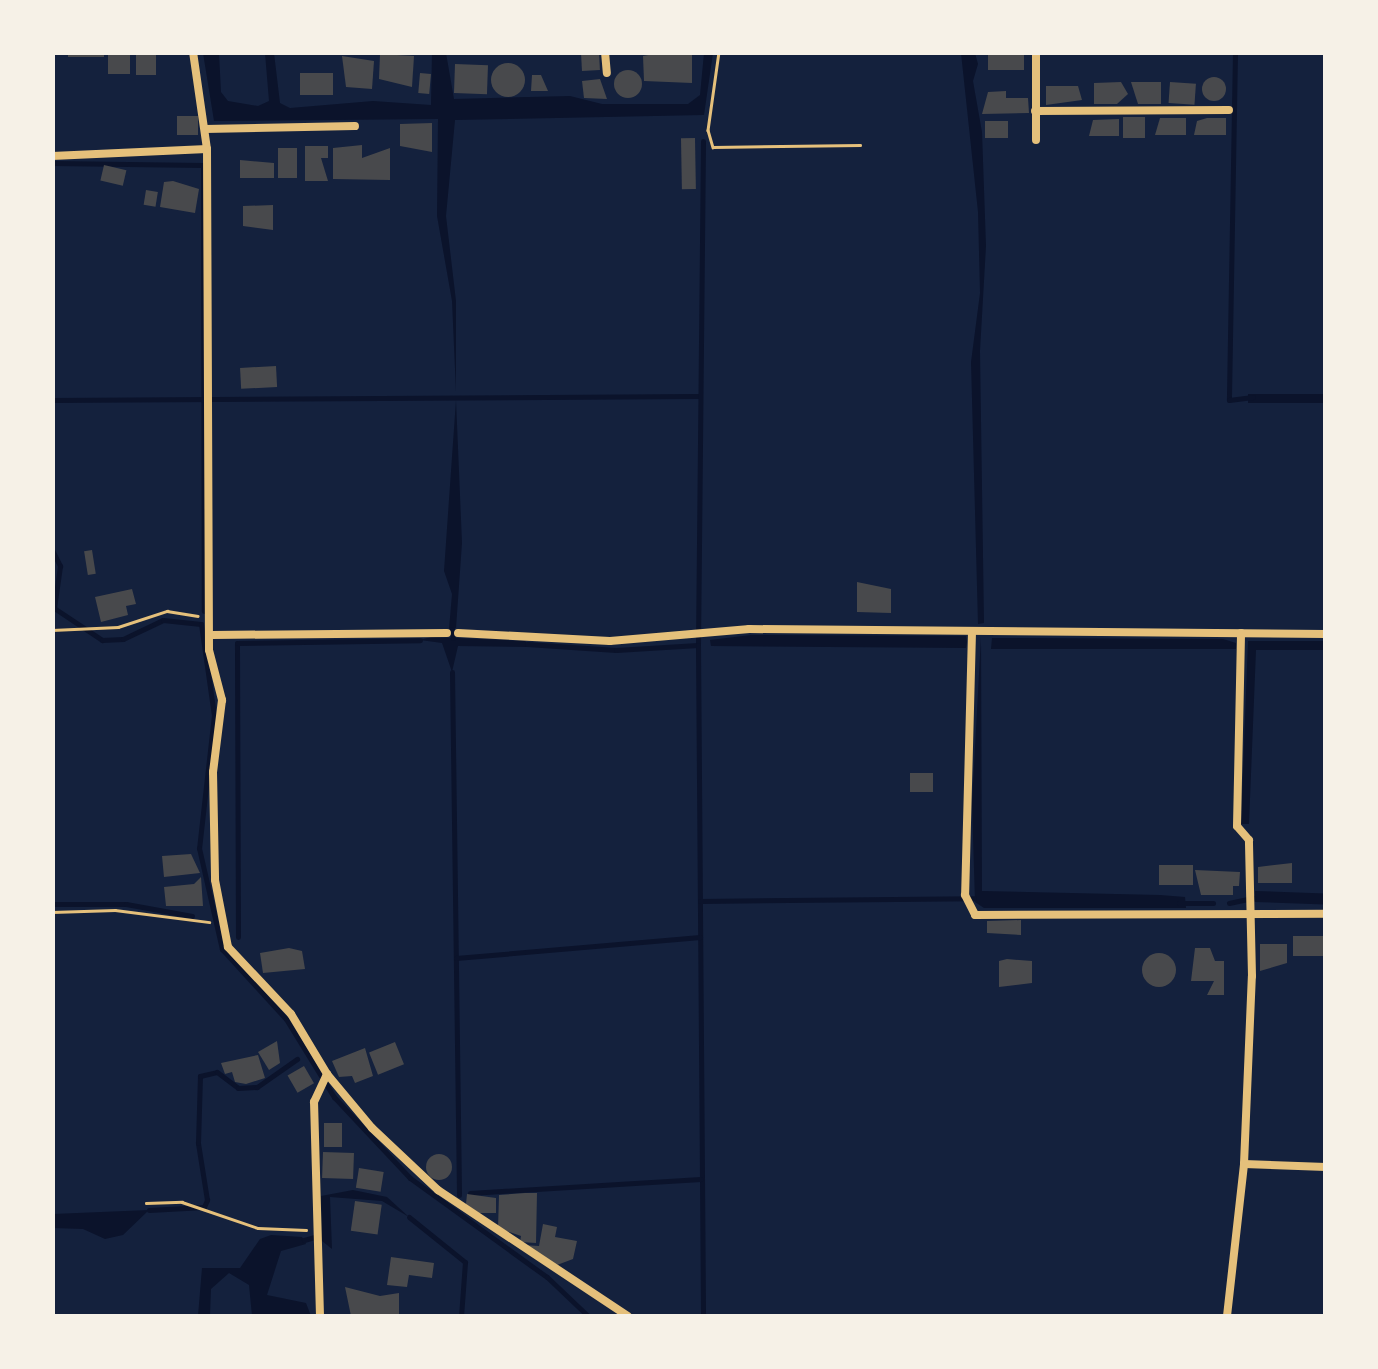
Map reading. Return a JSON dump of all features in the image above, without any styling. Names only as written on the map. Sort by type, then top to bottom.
[{"type":"street","points":[[193,52],[207,148],[212,635],[222,700],[213,772],[215,880],[228,947],[291,1014],[326,1074],[438,1190],[628,1316]]},
{"type":"street","points":[[605,52],[607,73]]},
{"type":"street","points":[[1036,52],[1036,140]]},
{"type":"street","points":[[1036,111],[1229,110]]},
{"type":"street","points":[[205,129],[355,126]]},
{"type":"street","points":[[52,156],[207,148]]},
{"type":"street","points":[[458,633],[610,642],[749,629],[1326,634]]},
{"type":"street","points":[[979,632],[968,905],[989,917],[1326,914]]},
{"type":"street","points":[[212,635],[447,633]]},
{"type":"street","points":[[1228,1316],[1244,1164],[1250,898],[1249,840],[1236,826],[1241,633]]},
{"type":"street","points":[[320,1316],[313,1231],[314,1102],[326,1074]]},
{"type":"street","points":[[1244,1164],[1326,1166]]},
{"type":"path","points":[[720,52],[708,130],[713,148],[860,145]]},
{"type":"path","points":[[52,630],[118,627],[167,611],[212,619]]},
{"type":"path","points":[[52,912],[115,910],[208,922]]},
{"type":"path","points":[[146,1203],[182,1202],[258,1228],[313,1231]]},
{"type":"water","points":[[432,52],[446,53],[454,99],[570,96],[602,104],[688,104],[700,95],[704,53],[713,53],[704,115],[455,120],[446,216],[456,301],[456,392],[452,301],[437,216],[438,119],[214,121],[203,53],[219,53],[221,92],[228,101],[258,106],[269,101],[265,53],[274,53],[280,103],[290,108],[373,101],[431,105]]},
{"type":"water","points":[[961,53],[975,53],[978,64],[973,81],[982,132],[986,246],[980,351],[984,623],[978,624],[971,362],[980,293],[978,212]]},
{"type":"water","points":[[1248,394],[1325,394],[1325,403],[1248,403]]},
{"type":"water","points":[[456,400],[462,543],[456,628],[449,629],[452,594],[444,571]]},
{"type":"water","points":[[751,635],[966,636],[967,642],[966,648],[711,646],[710,640]]},
{"type":"water","points":[[431,637],[525,641],[530,647],[458,646],[452,672],[442,643],[420,640]]},
{"type":"water","points":[[981,637],[982,891],[1185,897],[1186,908],[984,908],[975,902],[972,803]]},
{"type":"water","points":[[992,638],[1223,639],[1236,643],[1236,649],[991,649]]},
{"type":"water","points":[[1248,641],[1325,641],[1325,650],[1256,650],[1249,824],[1241,824]]},
{"type":"water","points":[[1255,891],[1325,893],[1325,904],[1255,902]]},
{"type":"water","points":[[353,1190],[387,1197],[409,1217],[382,1201],[330,1197],[332,1249],[322,1241],[321,1196]]},
{"type":"water","points":[[149,1210],[123,1235],[105,1239],[83,1229],[53,1228],[53,1214]]},
{"type":"water","points":[[271,1235],[302,1237],[306,1244],[281,1251],[267,1295],[306,1303],[311,1316],[252,1316],[249,1285],[229,1273],[211,1289],[210,1316],[198,1316],[202,1268],[240,1268],[260,1239]]},
{"type":"building","points":[[68,52],[104,52],[104,57],[68,57]]},
{"type":"building","points":[[599,52],[600,70],[582,71],[581,53]]},
{"type":"building","points":[[665,52],[692,55],[692,83],[644,81],[643,56]]},
{"type":"building","points":[[988,52],[1024,52],[1024,70],[988,70]]},
{"type":"building","points":[[108,53],[130,53],[130,74],[108,74]]},
{"type":"building","points":[[136,53],[156,53],[156,75],[136,75]]},
{"type":"building","points":[[380,54],[414,56],[412,87],[379,79]]},
{"type":"building","points":[[342,56],[374,61],[372,89],[346,87]]},
{"type":"building","points":[[508,63],[520,68],[525,80],[520,92],[508,97],[496,92],[491,80],[496,68]]},
{"type":"building","points":[[455,64],[488,65],[487,94],[454,93]]},
{"type":"building","points":[[628,70],[638,74],[642,84],[638,94],[628,98],[618,94],[614,84],[618,74]]},
{"type":"building","points":[[300,73],[333,73],[333,95],[300,95]]},
{"type":"building","points":[[420,73],[431,74],[429,94],[418,93]]},
{"type":"building","points":[[532,75],[541,75],[548,91],[531,91]]},
{"type":"building","points":[[1214,77],[1223,80],[1223,98],[1214,101],[1205,98],[1202,89],[1205,80]]},
{"type":"building","points":[[600,79],[607,99],[584,98],[582,81]]},
{"type":"building","points":[[1121,82],[1128,94],[1117,104],[1094,104],[1094,83]]},
{"type":"building","points":[[1131,82],[1161,82],[1161,104],[1138,104]]},
{"type":"building","points":[[1170,82],[1196,84],[1194,105],[1169,103]]},
{"type":"building","points":[[1046,86],[1078,86],[1082,100],[1046,105]]},
{"type":"building","points":[[1006,91],[1006,98],[1028,98],[1029,113],[982,114],[988,92]]},
{"type":"building","points":[[177,116],[198,116],[198,135],[177,135]]},
{"type":"building","points":[[1123,117],[1145,117],[1145,138],[1123,138]]},
{"type":"building","points":[[1160,118],[1186,118],[1186,135],[1155,135]]},
{"type":"building","points":[[1226,118],[1226,135],[1194,135],[1197,121]]},
{"type":"building","points":[[1119,119],[1119,136],[1089,136],[1093,120]]},
{"type":"building","points":[[985,121],[1008,121],[1008,138],[985,138]]},
{"type":"building","points":[[432,123],[432,152],[400,146],[400,124]]},
{"type":"building","points":[[681,138],[695,138],[696,189],[682,189]]},
{"type":"building","points":[[362,145],[362,158],[390,148],[390,180],[333,179],[333,148]]},
{"type":"building","points":[[305,146],[328,146],[328,158],[321,158],[328,181],[305,181]]},
{"type":"building","points":[[278,148],[297,148],[297,178],[278,178]]},
{"type":"building","points":[[240,160],[274,163],[274,178],[240,178]]},
{"type":"building","points":[[104,165],[126,170],[123,186],[100,181]]},
{"type":"building","points":[[164,182],[199,189],[195,213],[160,207]]},
{"type":"building","points":[[146,190],[158,192],[156,207],[144,205]]},
{"type":"building","points":[[273,205],[273,230],[243,226],[243,206]]},
{"type":"building","points":[[276,366],[277,387],[241,389],[240,368]]},
{"type":"building","points":[[92,550],[96,574],[88,575],[84,551]]},
{"type":"building","points":[[857,582],[891,589],[891,613],[857,612]]},
{"type":"building","points":[[132,589],[136,604],[126,606],[128,615],[101,622],[95,597]]},
{"type":"building","points":[[910,773],[933,773],[933,792],[910,792]]},
{"type":"building","points":[[191,854],[200,873],[164,877],[162,856]]},
{"type":"building","points":[[1292,863],[1292,883],[1258,883],[1258,867]]},
{"type":"building","points":[[1159,865],[1193,865],[1193,885],[1159,885]]},
{"type":"building","points":[[1195,870],[1240,872],[1239,886],[1233,886],[1233,895],[1201,895]]},
{"type":"building","points":[[201,877],[203,906],[166,906],[164,887],[194,884]]},
{"type":"building","points":[[1021,920],[1021,935],[987,933],[987,921]]},
{"type":"building","points":[[1293,936],[1325,936],[1325,956],[1293,956]]},
{"type":"building","points":[[1260,944],[1287,944],[1287,963],[1260,971]]},
{"type":"building","points":[[289,948],[302,951],[305,969],[263,973],[260,953]]},
{"type":"building","points":[[1195,948],[1210,948],[1215,961],[1224,961],[1224,995],[1207,995],[1214,981],[1191,981]]},
{"type":"building","points":[[1159,953],[1171,958],[1176,970],[1171,982],[1159,987],[1147,982],[1142,970],[1147,958]]},
{"type":"building","points":[[999,961],[1032,961],[1032,983],[999,987]]},
{"type":"building","points":[[277,1041],[280,1063],[269,1070],[258,1052]]},
{"type":"building","points":[[395,1042],[404,1064],[378,1075],[369,1052]]},
{"type":"building","points":[[365,1048],[373,1076],[355,1083],[352,1076],[339,1077],[332,1061]]},
{"type":"building","points":[[258,1055],[265,1078],[246,1084],[235,1082],[232,1072],[225,1074],[221,1063]]},
{"type":"building","points":[[304,1066],[314,1083],[298,1093],[288,1076]]},
{"type":"building","points":[[324,1123],[342,1123],[342,1147],[324,1147]]},
{"type":"building","points":[[323,1152],[354,1153],[353,1179],[322,1178]]},
{"type":"building","points":[[439,1154],[448,1158],[452,1167],[448,1176],[439,1180],[430,1176],[426,1167],[430,1158]]},
{"type":"building","points":[[359,1168],[384,1172],[381,1192],[356,1188]]},
{"type":"building","points":[[537,1193],[536,1243],[520,1242],[521,1236],[498,1228],[499,1195]]},
{"type":"building","points":[[467,1194],[496,1198],[496,1213],[479,1213],[466,1204]]},
{"type":"building","points":[[355,1201],[382,1205],[378,1234],[351,1231]]},
{"type":"building","points":[[543,1224],[557,1227],[555,1237],[577,1241],[573,1259],[557,1265],[522,1245],[539,1246]]},
{"type":"building","points":[[391,1257],[434,1263],[432,1278],[409,1275],[407,1287],[387,1285]]},
{"type":"building","points":[[345,1287],[380,1296],[399,1293],[399,1316],[351,1316]]},
{"type":"waterway","points":[[1235,52],[1229,400],[1253,397]]},
{"type":"waterway","points":[[527,644],[616,650],[698,645],[703,141]]},
{"type":"waterway","points":[[52,163],[203,165],[204,611]]},
{"type":"waterway","points":[[52,400],[698,396]]},
{"type":"waterway","points":[[52,550],[60,566],[54,608],[102,640],[123,639],[163,620],[201,624],[214,715],[199,848],[222,949],[286,1019],[334,1097],[410,1178],[547,1277],[588,1316]]},
{"type":"waterway","points":[[452,629],[453,638]]},
{"type":"waterway","points":[[238,937],[237,643],[420,640]]},
{"type":"waterway","points":[[698,645],[703,1316]]},
{"type":"waterway","points":[[452,672],[459,1195]]},
{"type":"waterway","points":[[700,901],[974,898]]},
{"type":"waterway","points":[[1229,903],[1253,898]]},
{"type":"waterway","points":[[1179,903],[1213,903]]},
{"type":"waterway","points":[[52,904],[126,904],[192,916]]},
{"type":"waterway","points":[[456,958],[700,937]]},
{"type":"waterway","points":[[149,1210],[204,1207],[207,1200],[198,1143],[200,1076],[217,1072],[238,1088],[257,1087],[297,1059]]},
{"type":"waterway","points":[[470,1193],[701,1179]]},
{"type":"waterway","points":[[409,1217],[465,1262],[461,1316]]},
{"type":"waterway","points":[[304,1240],[318,1236]]}]
